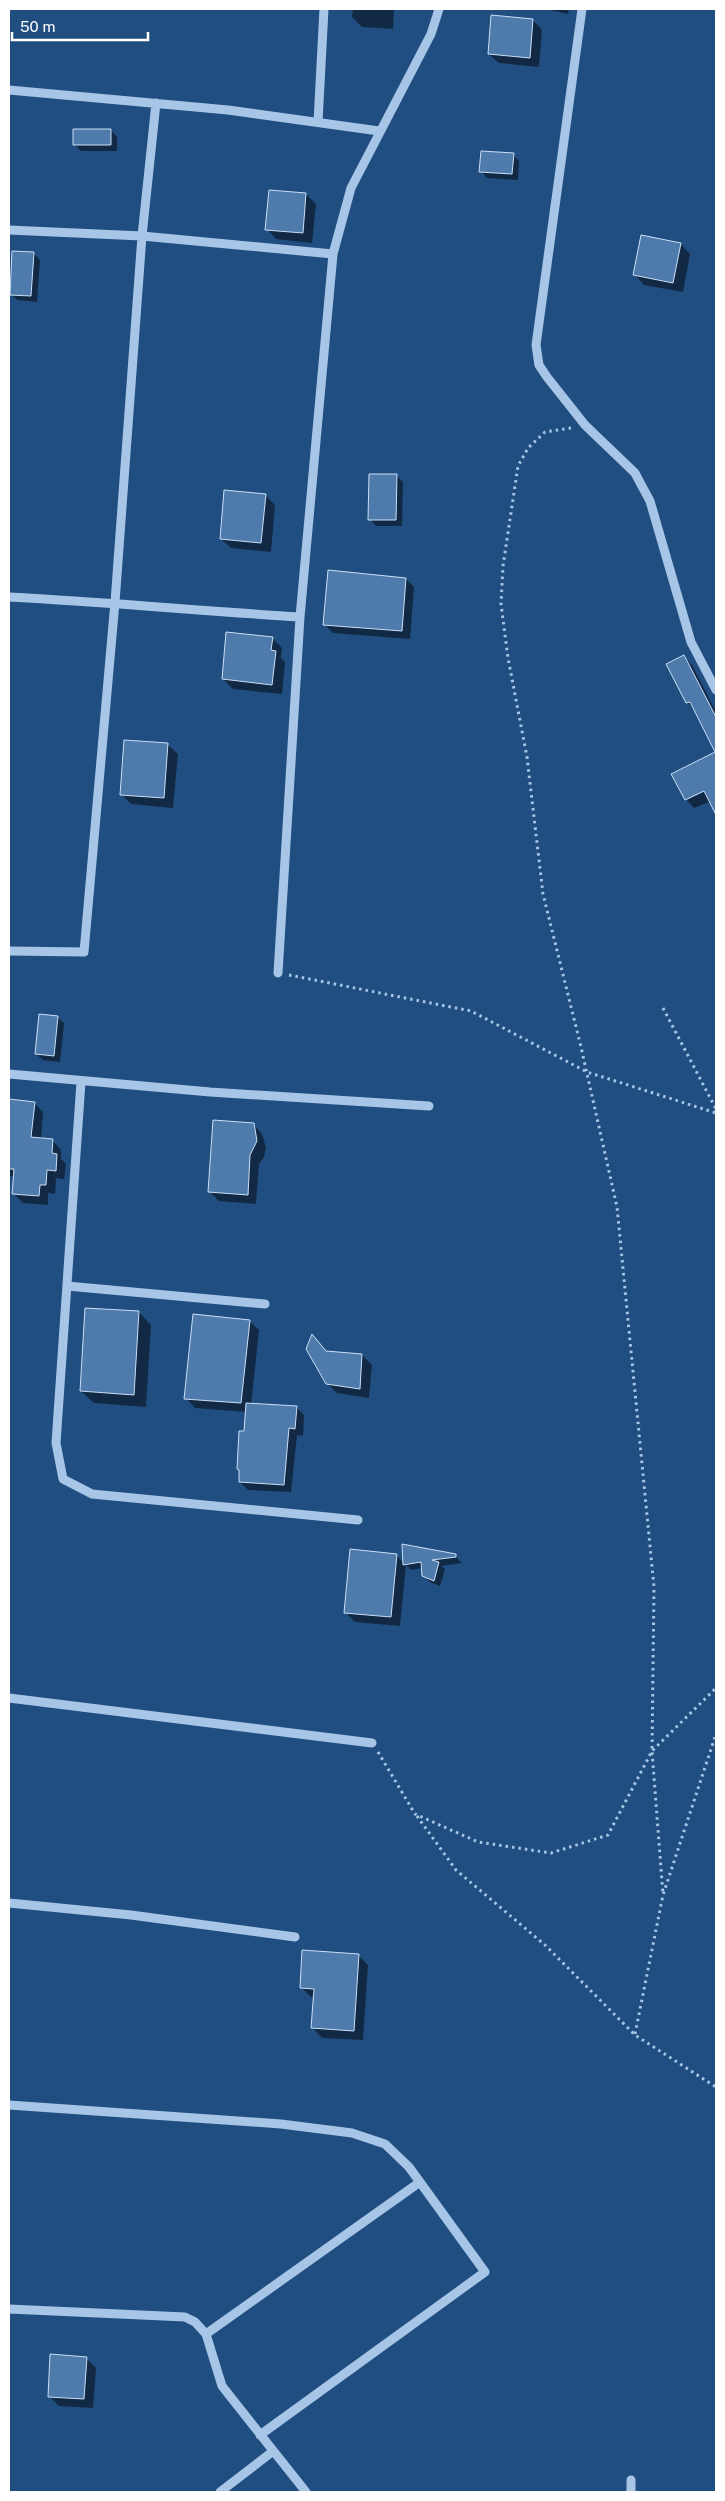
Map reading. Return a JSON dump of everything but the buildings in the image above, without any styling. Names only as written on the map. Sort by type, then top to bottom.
[{"type":"street","points":[[318,122],[324,9]]},
{"type":"street","points":[[278,973],[300,617],[333,254],[351,188],[431,34],[439,9]]},
{"type":"street","points":[[582,9],[536,345],[539,365],[585,425],[635,473],[650,501],[691,642],[716,690]]},
{"type":"street","points":[[9,90],[156,103],[379,131]]},
{"type":"street","points":[[9,951],[84,952],[115,602],[142,236],[156,103]]},
{"type":"street","points":[[9,230],[142,236],[333,254]]},
{"type":"street","points":[[9,597],[115,602],[207,612],[300,617]]},
{"type":"street","points":[[9,1074],[81,1082],[429,1106]]},
{"type":"street","points":[[81,1082],[56,1443],[63,1479],[92,1494],[358,1520]]},
{"type":"street","points":[[67,1286],[265,1304]]},
{"type":"street","points":[[9,1698],[372,1743]]},
{"type":"street","points":[[9,1903],[130,1915],[295,1937]]},
{"type":"street","points":[[9,2105],[281,2124],[352,2133],[385,2144],[409,2167],[485,2272],[260,2435]]},
{"type":"street","points":[[206,2334],[420,2182]]},
{"type":"street","points":[[9,2309],[185,2317],[195,2322],[206,2334],[222,2386],[272,2452],[306,2492]]},
{"type":"street","points":[[220,2492],[272,2452]]},
{"type":"street","points":[[630,2492],[631,2480]]},
{"type":"path","points":[[585,425],[545,432],[528,448],[518,466],[503,566],[501,604],[508,658],[527,757],[543,894],[587,1072],[617,1207],[654,1587],[652,1751],[663,1895]]},
{"type":"path","points":[[278,973],[472,1011],[587,1072],[716,1111]]},
{"type":"path","points":[[663,1008],[716,1111]]},
{"type":"path","points":[[415,1814],[478,1842],[551,1853],[608,1835],[652,1751],[716,1688]]},
{"type":"path","points":[[635,2035],[663,1895],[716,1734]]},
{"type":"path","points":[[372,1743],[415,1814],[456,1870],[545,1945],[635,2035],[716,2087]]}]
